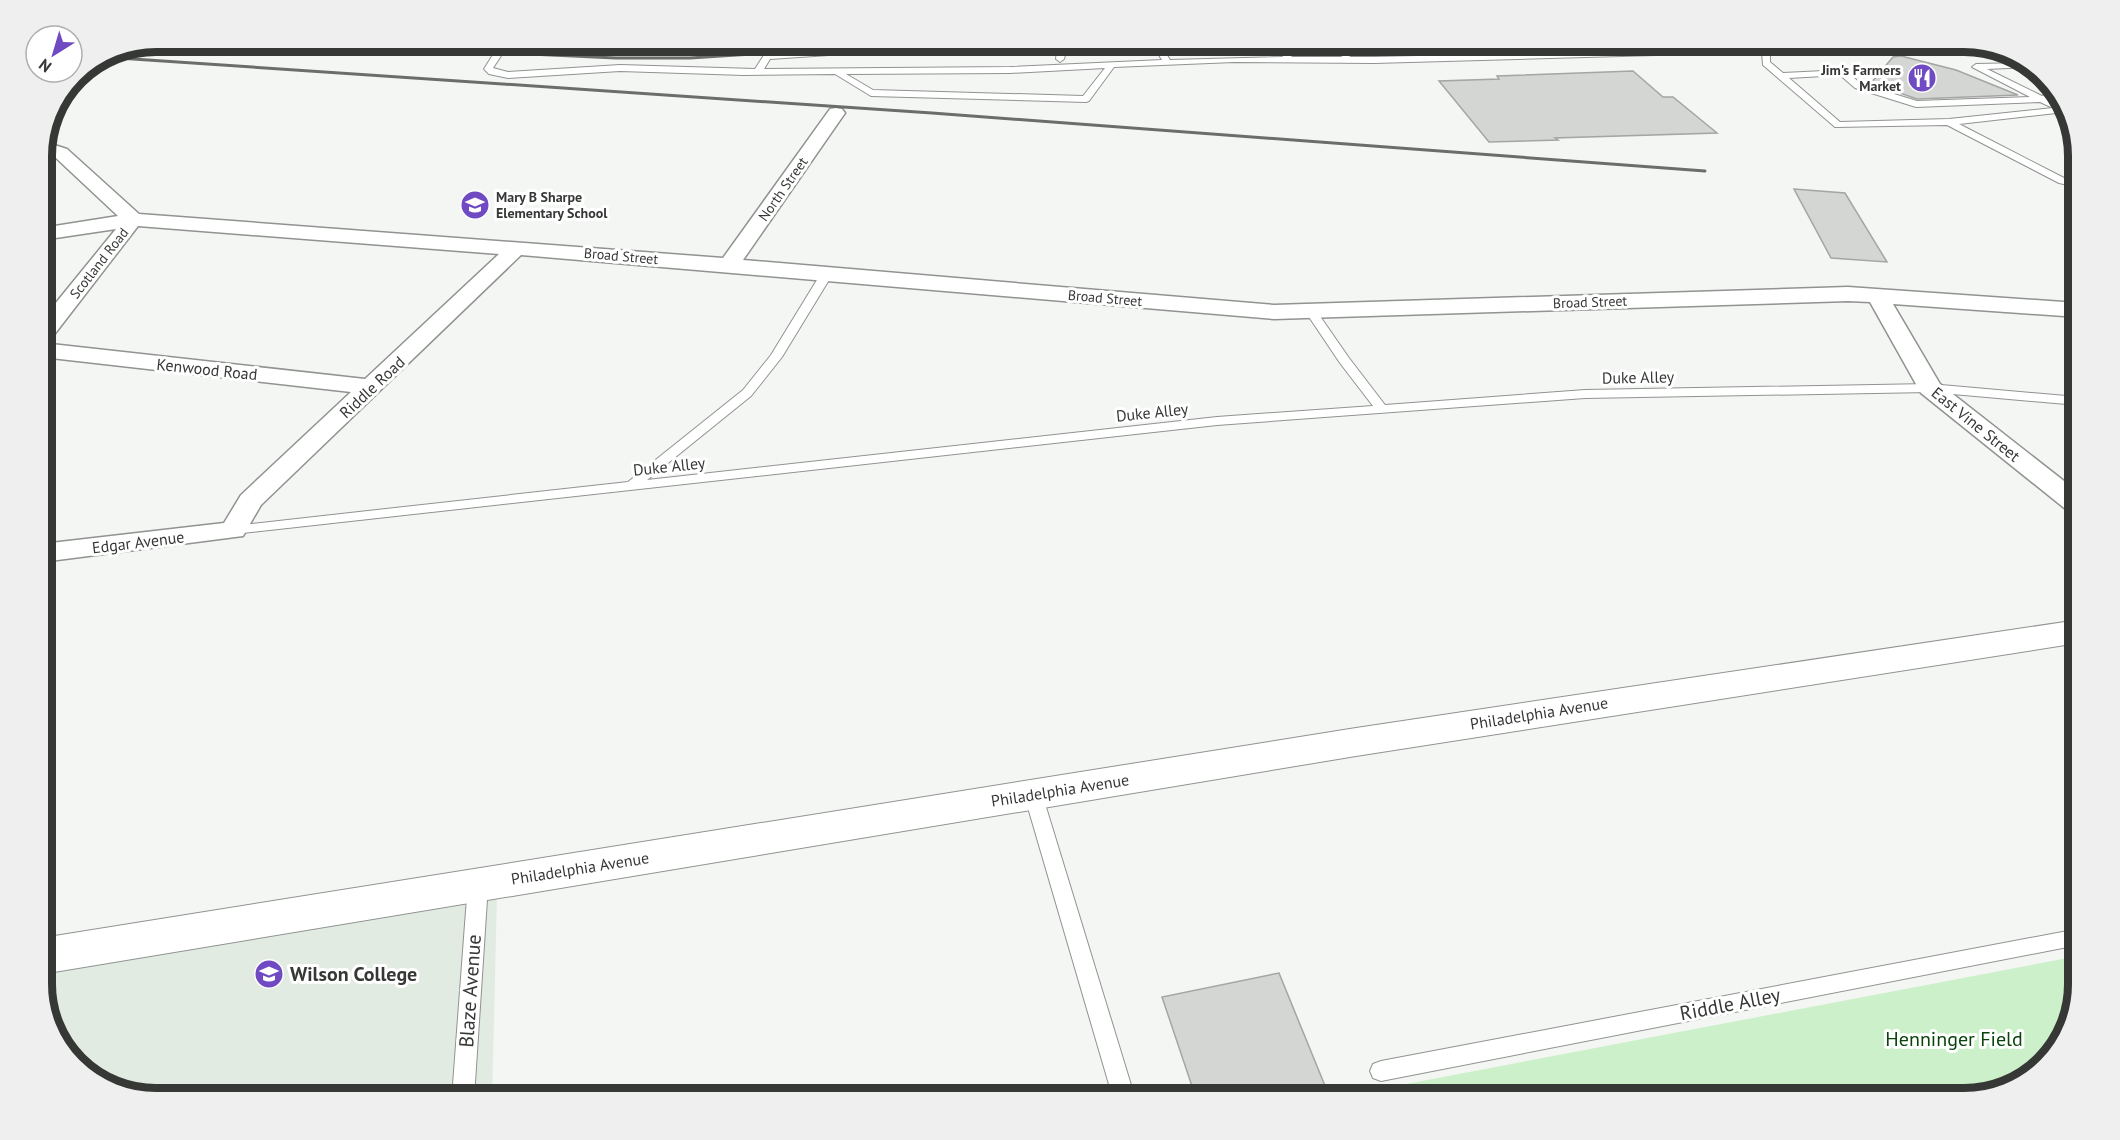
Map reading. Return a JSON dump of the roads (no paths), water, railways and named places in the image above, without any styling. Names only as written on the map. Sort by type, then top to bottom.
[{"type":"main road","name":"Philadelphia Avenue","points":[[53,954],[1356,742],[2068,633]]},
{"type":"street","name":"North Street","points":[[729,265],[836,113]]},
{"type":"street","points":[[53,151],[61,153],[133,220]]},
{"type":"street","name":"Broad Street","points":[[53,232],[133,220],[729,265],[1274,312],[1737,297],[1876,295],[2067,309]]},
{"type":"street","name":"Scotland Road","points":[[53,321],[133,220]]},
{"type":"street","name":"Riddle Road","points":[[233,530],[250,501],[517,248]]},
{"type":"street","name":"East Vine Street","points":[[1876,295],[1930,388],[2067,497]]},
{"type":"street","name":"Kenwood Road","points":[[53,351],[372,387]]},
{"type":"street","name":"Edgar Avenue","points":[[53,552],[233,530]]},
{"type":"lane","points":[[499,52],[488,69],[508,75],[620,68],[758,72],[1058,67],[1167,61],[1700,52]]},
{"type":"lane","points":[[758,72],[767,57],[767,52]]},
{"type":"lane","points":[[767,57],[843,52]]},
{"type":"lane","points":[[1058,67],[1061,52]]},
{"type":"lane","points":[[1162,52],[1167,61]]},
{"type":"lane","points":[[1283,52],[1289,59]]},
{"type":"lane","points":[[1344,52],[1347,59]]},
{"type":"lane","points":[[1502,52],[1507,57]]},
{"type":"lane","points":[[1550,52],[1555,56]]},
{"type":"lane","points":[[1567,56],[1590,52]]},
{"type":"lane","points":[[1766,52],[1766,63],[1838,125],[1949,122],[2057,111]]},
{"type":"lane","points":[[835,70],[871,93],[1086,99],[1112,64]]},
{"type":"lane","points":[[2013,65],[1976,67],[2054,105]]},
{"type":"lane","points":[[1780,76],[1842,72],[1858,86],[1916,104],[2041,99],[2049,96]]},
{"type":"lane","points":[[1949,122],[2067,182]]},
{"type":"lane","points":[[630,487],[747,393],[776,357],[826,275]]},
{"type":"lane","points":[[1311,311],[1344,360],[1382,409]]},
{"type":"lane","name":"Duke Alley","points":[[233,530],[1217,421],[1585,394],[1930,388],[2067,400]]},
{"type":"lane","points":[[1033,794],[1121,1088]]},
{"type":"lane","name":"Blaze Avenue","points":[[464,1088],[478,884]]},
{"type":"lane","name":"Riddle Alley","points":[[1381,1071],[2068,939]]},
{"type":"railway","points":[[486,52],[616,58],[690,58],[784,52]]},
{"type":"railway","points":[[122,58],[932,113],[1705,171]]},
{"type":"place","name":"Jim's Farmers Market","points":[[1922,78]]},
{"type":"place","name":"Mary B Sharpe Elementary School","points":[[475,205]]},
{"type":"place","name":"Wilson College","points":[[269,974]]},
{"type":"park label","name":"Henninger Field","points":[[1954,1039]]}]
